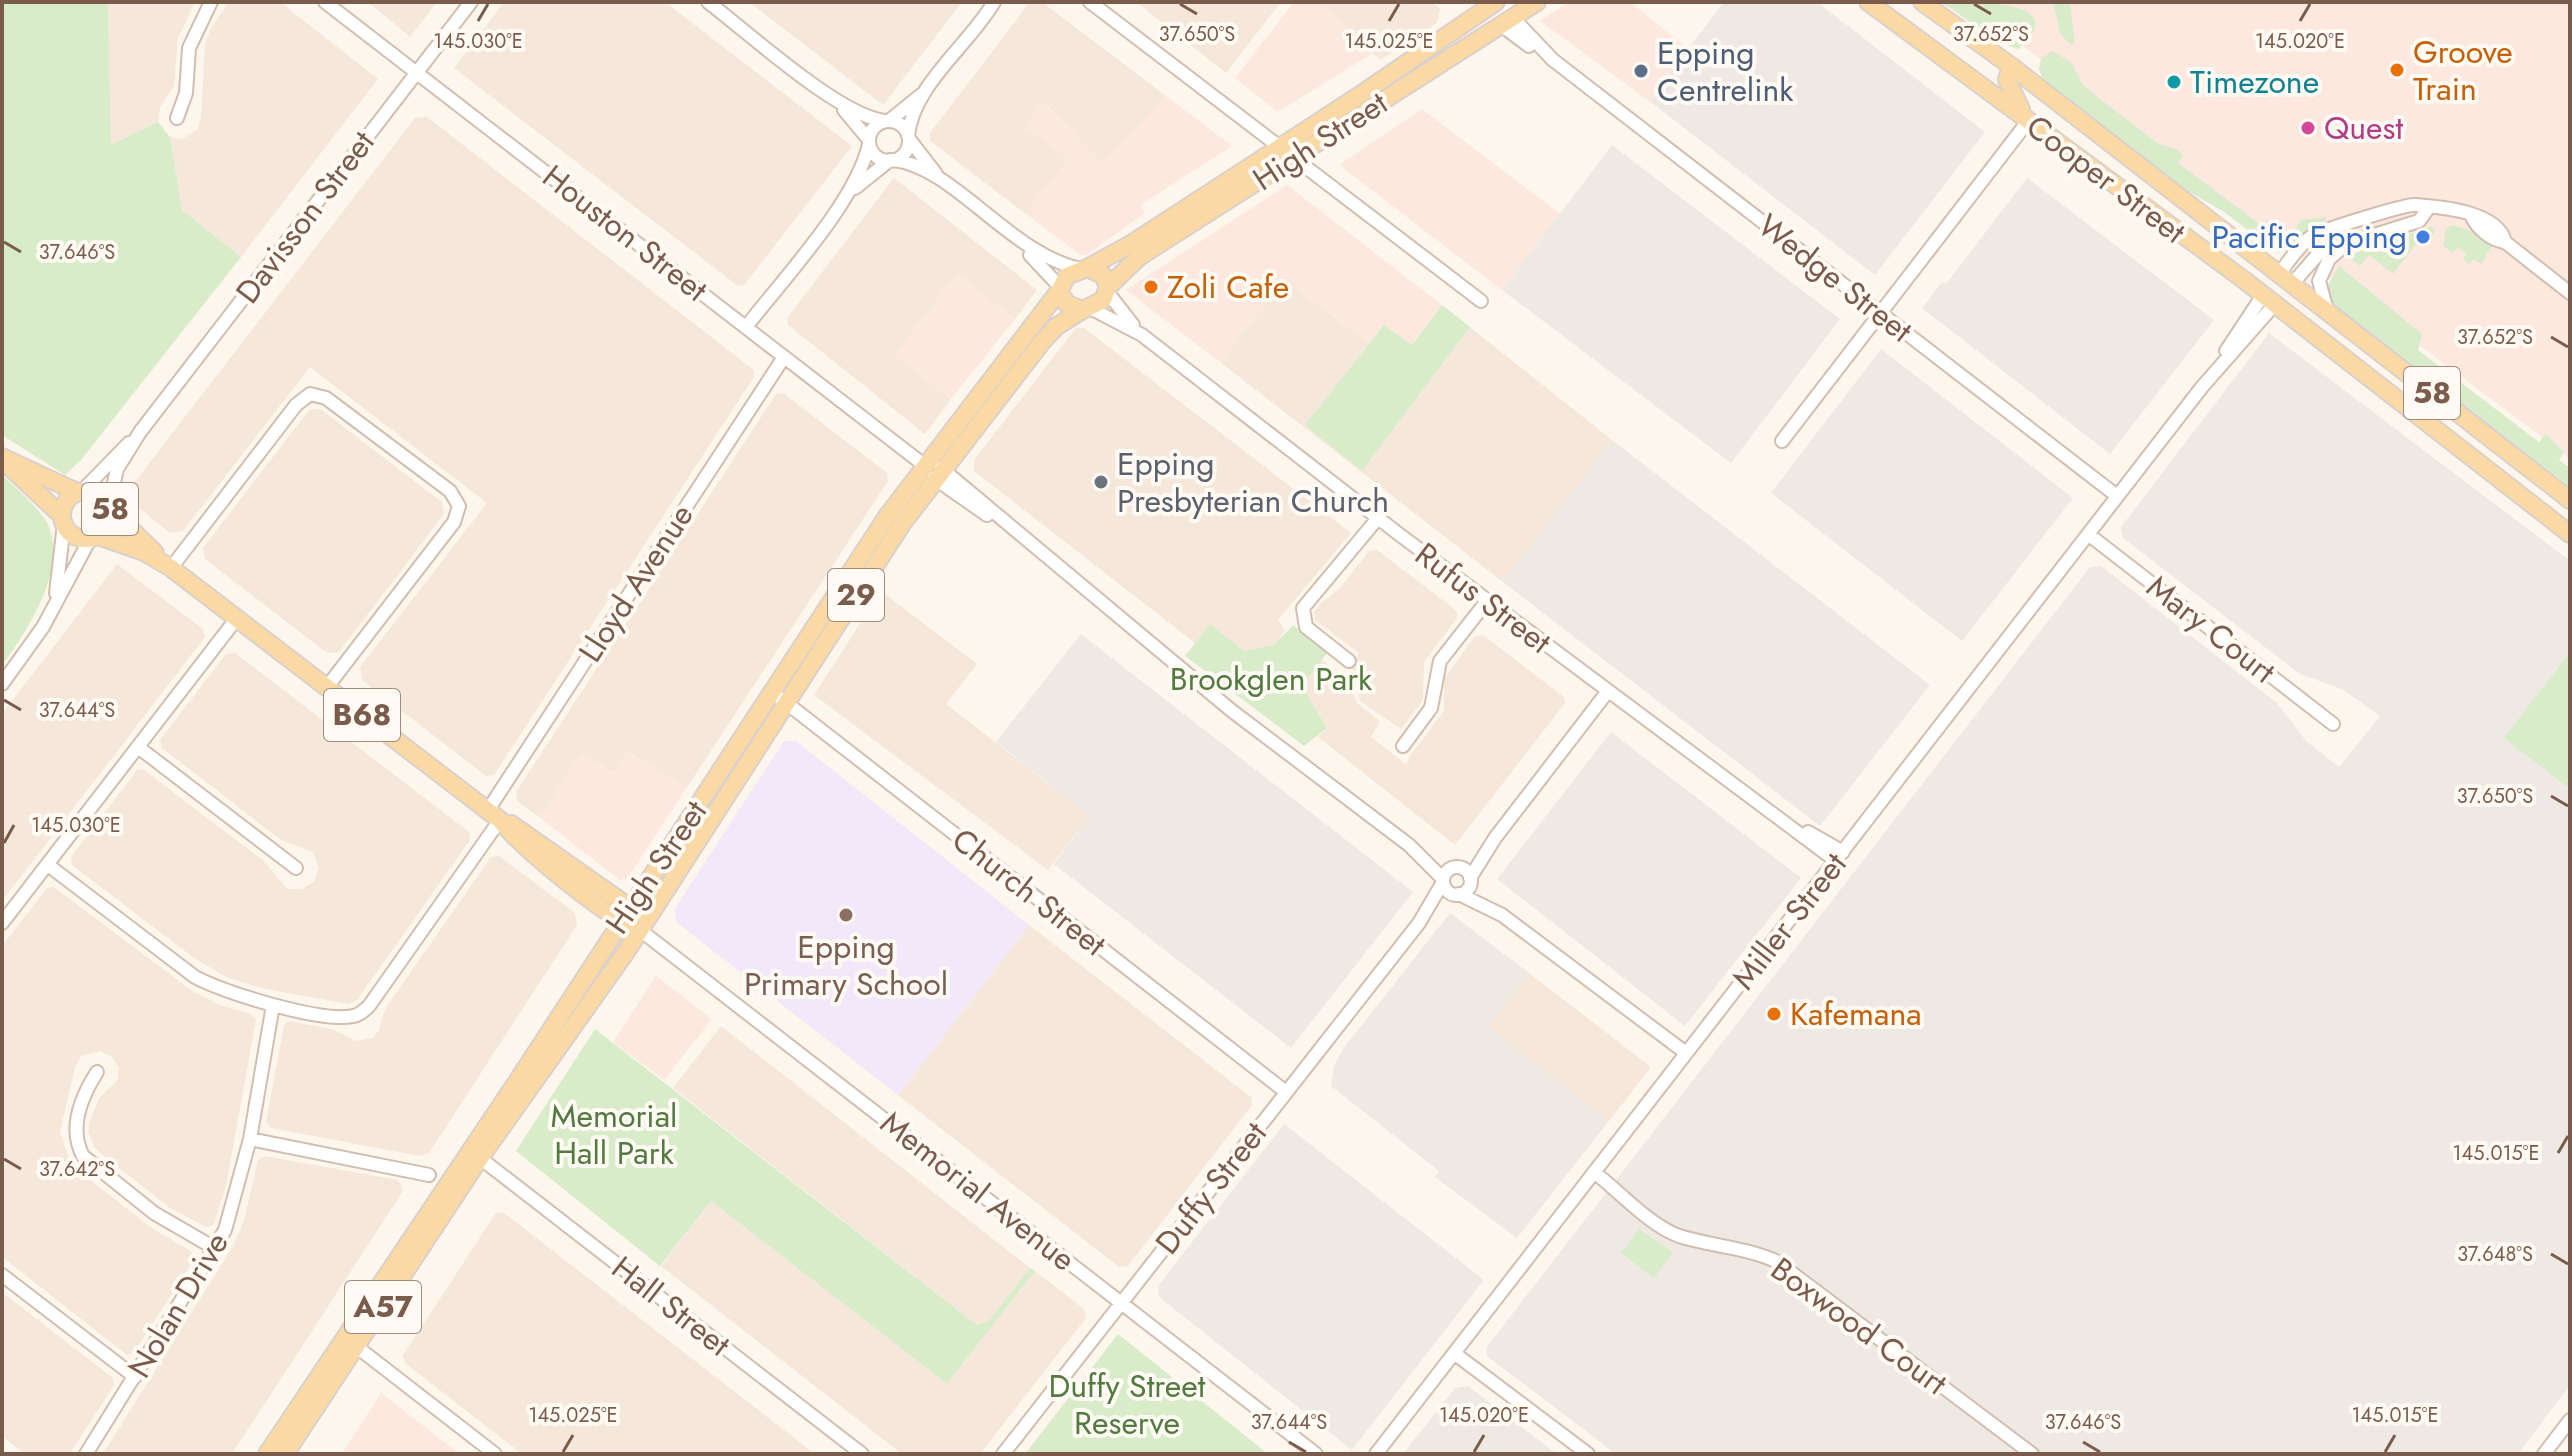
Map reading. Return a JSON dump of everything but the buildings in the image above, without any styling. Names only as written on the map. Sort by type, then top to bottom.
[{"type":"main road","name":"High Street","points":[[1108,290],[1139,257],[1537,2]]},
{"type":"main road","name":"Cooper Street","points":[[1868,2],[2268,300],[2570,534]]},
{"type":"main road","name":"Cooper Street","points":[[1922,2],[2011,66],[2568,497]]},
{"type":"main road","name":"High Street","points":[[1084,269],[1131,244],[1279,147],[1485,4]]},
{"type":"main road","name":"Wedge Street","points":[[1485,4],[1507,21]]},
{"type":"main road","points":[[2011,66],[2007,80],[2029,120]]},
{"type":"main road","points":[[1084,269],[1103,275],[1108,290]]},
{"type":"main road","name":"29","points":[[1059,289],[1067,276],[1084,269]]},
{"type":"main road","points":[[2268,300],[2285,279]]},
{"type":"main road","name":"High Street","points":[[267,1454],[518,1080],[624,914],[779,698],[1059,289]]},
{"type":"main road","points":[[1059,289],[1067,304],[1087,309]]},
{"type":"main road","name":"29","points":[[1087,309],[1108,290]]},
{"type":"main road","name":"High Street","points":[[933,470],[1057,326],[1087,309]]},
{"type":"main road","name":"58","points":[[2,459],[80,491],[99,493],[110,508],[109,525],[94,538],[74,536],[63,520],[2,459]]},
{"type":"main road","name":"58","points":[[63,520],[66,501],[80,491]]},
{"type":"main road","name":"Memorial Avenue","points":[[110,508],[171,568]]},
{"type":"main road","name":"Memorial Avenue","points":[[94,538],[144,552],[171,568],[494,815],[535,854],[624,914],[640,930]]},
{"type":"main road","name":"High Street","points":[[285,1454],[480,1158],[640,930],[779,698]]},
{"type":"street","points":[[177,118],[186,93],[189,48],[211,2]]},
{"type":"street","name":"Houston Street","points":[[325,2],[1010,529],[1232,711],[1409,845],[1443,880]]},
{"type":"street","name":"Davisson Street","points":[[110,508],[117,469],[140,432],[471,2]]},
{"type":"street","points":[[708,2],[831,96],[868,119],[901,125],[943,182]]},
{"type":"street","points":[[1090,2],[1481,301]]},
{"type":"street","points":[[847,196],[905,152],[916,112],[930,88],[994,4]]},
{"type":"street","name":"Wedge Street","points":[[1507,21],[1553,60],[2117,496]]},
{"type":"street","points":[[746,327],[847,196],[864,164],[874,128],[930,88]]},
{"type":"street","points":[[831,96],[869,142],[874,154],[911,163],[943,182],[1043,257],[1084,269]]},
{"type":"street","points":[[1782,441],[2029,120]]},
{"type":"street","points":[[2285,279],[2310,237],[2413,205],[2427,210],[2453,209],[2471,215],[2475,225],[2497,241],[2505,242],[2570,293]]},
{"type":"street","points":[[2285,279],[2320,252],[2419,221],[2427,210]]},
{"type":"street","points":[[1018,240],[1059,289]]},
{"type":"street","points":[[2327,312],[2319,281],[2329,259],[2346,245]]},
{"type":"street","name":"Rufus Street","points":[[1108,290],[1142,335]]},
{"type":"street","name":"Miller Street","points":[[1376,1454],[2268,300]]},
{"type":"street","name":"Rufus Street","points":[[1087,309],[1142,335],[1487,601],[1839,856]]},
{"type":"street","name":"Lloyd Avenue","points":[[273,1005],[344,1018],[358,1016],[494,815],[784,357]]},
{"type":"street","points":[[171,568],[296,405],[310,394],[326,398],[426,473],[457,497],[459,506],[454,522],[327,687]]},
{"type":"street","name":"Davisson Street","points":[[80,491],[140,432]]},
{"type":"street","points":[[1349,661],[1306,627],[1303,608],[1378,518]]},
{"type":"street","points":[[53,608],[63,520]]},
{"type":"street","name":"Mary Court","points":[[2088,534],[2333,724]]},
{"type":"street","points":[[2,684],[32,645],[94,538]]},
{"type":"street","points":[[1403,746],[1431,708],[1440,661],[1487,601]]},
{"type":"street","points":[[2,923],[237,618]]},
{"type":"street","points":[[1464,873],[1495,838],[1608,691]]},
{"type":"street","name":"Church Street","points":[[779,698],[1286,1092]]},
{"type":"street","points":[[138,747],[296,868]]},
{"type":"street","name":"Houston Street","points":[[1409,845],[1464,873],[1502,915],[1686,1053]]},
{"type":"street","points":[[48,865],[195,977],[220,990],[273,1005]]},
{"type":"street","points":[[1447,871],[1464,873],[1468,888],[1458,895],[1446,890],[1443,880],[1447,871]]},
{"type":"street","name":"Duffy Street","points":[[1003,1454],[1419,923],[1443,880]]},
{"type":"street","name":"Houston Street","points":[[1458,895],[1502,915]]},
{"type":"street","name":"Duffy Street","points":[[1419,923],[1458,895]]},
{"type":"street","name":"Memorial Avenue","points":[[640,930],[1316,1454]]},
{"type":"street","name":"Nolan Drive","points":[[86,1454],[216,1249],[233,1208],[250,1139],[273,1005]]},
{"type":"street","points":[[97,1072],[86,1089],[77,1120],[77,1144],[83,1156],[154,1213],[216,1249]]},
{"type":"street","points":[[250,1139],[429,1175]]},
{"type":"street","name":"Hall Street","points":[[480,1158],[862,1454]]},
{"type":"street","name":"Boxwood Court","points":[[1594,1172],[1666,1229],[1680,1236],[1749,1249],[1776,1261],[2032,1454]]},
{"type":"street","points":[[2,1275],[135,1377]]},
{"type":"street","points":[[357,1347],[495,1454]]},
{"type":"street","points":[[1454,1353],[1588,1454]]},
{"type":"street","points":[[2544,1454],[2570,1420]]},
{"type":"shaded area","points":[[108,2],[195,2],[178,38],[174,86],[160,107],[158,122],[111,146]]},
{"type":"shaded area","points":[[229,2],[280,2],[378,79],[241,257],[182,210],[170,137],[182,139],[197,130],[201,118],[205,44],[210,30]]},
{"type":"shaded area","points":[[368,2],[437,2],[410,37]]},
{"type":"shaded area","points":[[504,2],[665,2],[852,146],[744,285],[738,286],[454,68]]},
{"type":"shaded area","points":[[749,2],[962,2],[883,105]]},
{"type":"shaded area","points":[[1030,2],[1042,2],[1166,96],[1103,165],[1044,102],[1068,159],[1026,214],[930,141],[930,133]]},
{"type":"shaded area","points":[[1136,2],[1281,2],[1226,73]]},
{"type":"shaded area","points":[[1294,2],[1321,2],[1373,53],[1278,112],[1235,78]]},
{"type":"shaded area","points":[[1321,2],[1432,2],[1440,9],[1437,23],[1380,60]]},
{"type":"shaded area","name":"Epping Centrelink","points":[[1569,2],[1630,2],[1688,49],[1652,103],[1540,21]]},
{"type":"shaded area","points":[[1724,2],[1817,2],[1985,132],[1875,275],[1652,103],[1654,94]]},
{"type":"shaded area","name":"Pacific Epping","points":[[1965,2],[2570,2],[2570,458],[2262,227]]},
{"type":"shaded area","points":[[1166,96],[1232,146],[1140,205],[1145,213],[1087,255],[1081,255],[1026,214],[1068,159],[1025,127],[1043,102],[1103,164]]},
{"type":"shaded area","points":[[1422,109],[1560,214],[1502,290],[1339,165]]},
{"type":"shaded area","points":[[427,117],[754,370],[754,377],[494,775],[486,776],[362,680],[360,667],[487,503],[310,367],[183,531],[170,533],[124,496],[415,118]]},
{"type":"shaded area","points":[[1612,145],[1840,319],[1731,463],[1502,290]]},
{"type":"shaded area","points":[[894,178],[1037,290],[1015,319],[957,275],[895,355],[951,399],[925,434],[788,325],[787,318]]},
{"type":"shaded area","points":[[2027,178],[2214,320],[2110,454],[1922,308],[1942,282],[1946,284]]},
{"type":"shaded area","points":[[1287,185],[1442,305],[1411,345],[1384,326],[1370,343],[1284,280],[1220,362],[1126,290]]},
{"type":"shaded area","points":[[958,274],[1015,319],[951,399],[895,355]]},
{"type":"shaded area","points":[[1284,280],[1370,343],[1384,325],[1412,345],[1442,305],[1612,440],[1503,582],[1220,362]]},
{"type":"shaded area","points":[[1076,328],[1084,328],[1351,533],[1278,620],[1285,631],[1274,645],[1244,651],[1210,624],[1195,643],[974,471],[974,460]]},
{"type":"shaded area","points":[[2269,333],[2570,561],[2570,1385],[2518,1454],[1616,1454],[1487,1356],[1486,1348],[2090,567],[2101,566],[2277,703],[2306,741],[2339,767],[2380,716],[2342,689],[2300,674],[2123,538],[2121,527]]},
{"type":"shaded area","points":[[1881,349],[2073,498],[1962,641],[1771,493]]},
{"type":"shaded area","points":[[783,393],[887,473],[888,481],[686,789],[627,751],[613,773],[581,754],[540,818],[517,801],[516,792],[776,394]]},
{"type":"shaded area","points":[[320,409],[442,502],[444,514],[339,652],[327,653],[205,559],[203,548],[309,410]]},
{"type":"shaded area","points":[[1612,440],[1930,685],[1820,826],[1503,582]]},
{"type":"shaded area","points":[[1377,550],[1457,611],[1457,618],[1424,662],[1423,700],[1401,729],[1360,701],[1351,666],[1359,653],[1315,620],[1314,612],[1320,604],[1340,588],[1369,551]]},
{"type":"shaded area","points":[[117,564],[203,629],[205,637],[2,901],[2,714]]},
{"type":"shaded area","points":[[881,591],[977,664],[946,704],[1090,816],[1048,870],[814,695]]},
{"type":"shaded area","points":[[1081,634],[1413,892],[1291,1048],[1054,864],[1090,816],[996,742]]},
{"type":"shaded area","points":[[1483,635],[1564,697],[1565,703],[1455,845],[1318,737],[1327,728],[1302,686],[1322,660],[1336,670],[1347,672],[1357,703],[1380,721],[1371,737],[1407,765],[1409,757],[1444,711],[1444,679],[1475,636]]},
{"type":"shaded area","points":[[235,653],[469,832],[470,840],[357,1000],[348,1004],[261,988],[226,977],[194,958],[72,865],[71,857],[137,770],[144,770],[264,861],[287,889],[302,889],[314,881],[319,868],[313,852],[281,840],[162,748],[160,740],[226,654]]},
{"type":"shaded area","points":[[1611,732],[1801,878],[1685,1026],[1497,879]]},
{"type":"shaded area","name":"Epping Primary School","points":[[784,741],[796,741],[1029,925],[898,1095],[676,922],[675,908]]},
{"type":"shaded area","points":[[627,751],[686,789],[627,879],[620,880],[540,818],[581,754],[612,773]]},
{"type":"shaded area","points":[[499,856],[575,913],[577,925],[429,1153],[420,1156],[271,1128],[266,1122],[284,1025],[288,1021],[332,1029],[356,1041],[373,1038],[379,1030],[385,1009],[491,857]]},
{"type":"shaded area","points":[[54,887],[191,990],[217,1004],[251,1014],[256,1020],[226,1186],[213,1225],[206,1227],[170,1208],[95,1149],[88,1132],[89,1123],[99,1098],[117,1081],[119,1068],[111,1056],[100,1051],[81,1056],[75,1067],[60,1132],[71,1165],[153,1229],[191,1251],[194,1259],[134,1353],[127,1355],[2,1257],[2,946],[47,888]]},
{"type":"shaded area","points":[[1450,913],[1529,973],[1488,1027],[1609,1121],[1517,1238],[1435,1177],[1439,1171],[1331,1086],[1334,1066],[1343,1049]]},
{"type":"shaded area","points":[[1029,925],[1251,1097],[1252,1105],[1128,1266],[1119,1267],[898,1095]]},
{"type":"shaded area","points":[[1529,973],[1651,1067],[1609,1121],[1488,1027]]},
{"type":"shaded area","points":[[656,976],[712,1019],[664,1080],[613,1042]]},
{"type":"shaded area","points":[[721,1026],[1030,1268],[988,1323],[977,1325],[673,1088]]},
{"type":"shaded area","points":[[1284,1124],[1484,1280],[1352,1450],[1159,1297],[1158,1286]]},
{"type":"shaded area","points":[[265,1156],[398,1180],[403,1191],[232,1454],[103,1454],[233,1246],[244,1221],[258,1160]]},
{"type":"shaded area","points":[[711,1201],[947,1384],[1035,1271],[1084,1309],[1086,1318],[980,1454],[902,1454],[661,1266]]},
{"type":"shaded area","points":[[503,1212],[815,1454],[522,1454],[405,1363],[403,1355],[496,1213]]},
{"type":"shaded area","points":[[2,1292],[113,1378],[114,1385],[70,1454],[25,1454],[2,1436]]},
{"type":"shaded area","points":[[1468,1386],[1557,1454],[1403,1454],[1455,1388]]},
{"type":"shaded area","points":[[381,1393],[460,1454],[342,1454]]},
{"type":"green space","points":[[2,2],[108,2],[111,145],[158,122],[170,137],[182,210],[241,257],[81,460],[65,475],[2,435]]},
{"type":"green space","points":[[1940,2],[2012,6],[2033,16],[2034,28],[2030,38],[2018,49],[1988,34]]},
{"type":"green space","points":[[2053,2],[2070,2],[2075,44],[2070,44],[2060,34]]},
{"type":"green space","points":[[2052,51],[2071,62],[2083,85],[2159,144],[2177,149],[2183,156],[2178,163],[2262,226],[2267,220],[2290,236],[2301,220],[2327,217],[2324,223],[2278,253],[2224,212],[2183,188],[2043,80],[2039,69],[2041,59]]},
{"type":"green space","points":[[2453,225],[2479,234],[2493,245],[2481,264],[2474,259],[2469,265],[2463,259],[2466,254],[2458,247],[2453,253],[2443,246],[2446,228]]},
{"type":"green space","points":[[2431,226],[2435,231],[2430,241],[2422,236],[2393,274],[2369,255],[2360,266],[2350,258],[2350,255]]},
{"type":"green space","points":[[2339,266],[2422,334],[2418,350],[2539,442],[2546,434],[2564,452],[2559,460],[2570,468],[2570,487],[2329,301],[2325,290]]},
{"type":"green space","points":[[1442,305],[1470,327],[1362,471],[1305,425],[1384,325],[1412,345]]},
{"type":"green space","points":[[2,474],[45,519],[52,536],[53,555],[50,575],[34,615],[2,665]]},
{"type":"green space","name":"Brookglen Park","points":[[1210,624],[1244,651],[1274,645],[1293,625],[1327,653],[1302,686],[1327,728],[1304,746],[1185,656]]},
{"type":"green space","points":[[2570,652],[2570,789],[2504,738]]},
{"type":"green space","name":"Memorial Hall Park","points":[[595,1029],[977,1325],[988,1322],[1030,1268],[1035,1271],[947,1384],[711,1201],[660,1266],[516,1151]]},
{"type":"green space","points":[[1639,1229],[1673,1252],[1654,1278],[1621,1253]]},
{"type":"green space","name":"Duffy Street Reserve","points":[[1118,1334],[1268,1454],[1025,1454]]},
{"type":"waterway","points":[[2,164],[2,216]]},
{"type":"place","name":"Groove Train","points":[[2397,70]]},
{"type":"place","name":"Epping Centrelink","points":[[1641,71]]},
{"type":"place","name":"Timezone","points":[[2174,82]]},
{"type":"place","name":"Quest","points":[[2308,128]]},
{"type":"place","name":"Pacific Epping","points":[[2423,237]]},
{"type":"place","name":"Zoli Cafe","points":[[1151,287]]},
{"type":"place","name":"Epping Presbyterian Church","points":[[1101,482]]},
{"type":"place","name":"Epping Primary School","points":[[846,915]]},
{"type":"place","name":"Kafemana","points":[[1774,1014]]}]
